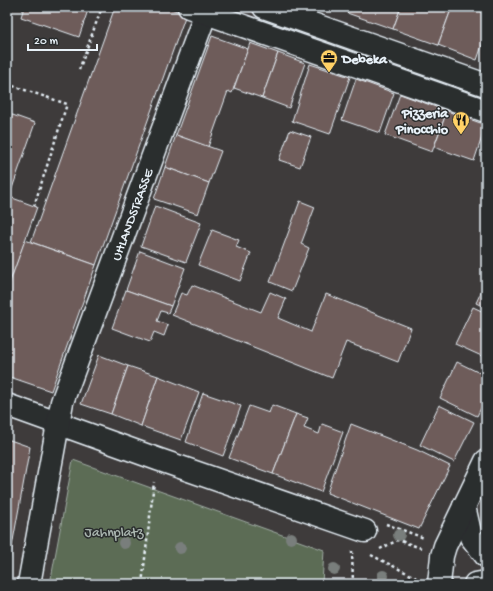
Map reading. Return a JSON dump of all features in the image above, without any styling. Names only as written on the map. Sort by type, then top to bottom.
[{"type":"street","points":[[264,7],[486,85]]},
{"type":"street","points":[[201,9],[486,111]]},
{"type":"street","name":"UHLANDSTRASSE","points":[[58,424],[62,402],[201,9]]},
{"type":"street","points":[[7,405],[365,531]]},
{"type":"street","points":[[29,584],[58,424]]},
{"type":"street","points":[[439,584],[442,556],[486,461]]},
{"type":"street","points":[[464,506],[471,537],[486,556]]},
{"type":"street","points":[[475,584],[486,582]]},
{"type":"path","points":[[79,70],[102,7]]},
{"type":"path","points":[[7,84],[67,104],[34,206]]},
{"type":"path","points":[[142,584],[158,459]]},
{"type":"path","points":[[365,531],[370,518],[446,546]]},
{"type":"path","points":[[352,548],[353,584]]},
{"type":"path","points":[[371,555],[415,578],[417,584]]},
{"type":"green space","name":"Jahnplatz","points":[[73,460],[324,550],[322,584],[50,584]]},
{"type":"building","points":[[24,7],[89,7],[79,37],[21,17]]},
{"type":"building","points":[[115,7],[165,7],[186,14],[96,265],[31,242]]},
{"type":"building","points":[[330,7],[342,7],[340,11]]},
{"type":"building","points":[[349,7],[401,7],[393,29],[347,13]]},
{"type":"building","points":[[401,7],[452,7],[438,45],[393,29]]},
{"type":"building","points":[[452,7],[471,7],[486,13],[486,34],[477,60],[438,45]]},
{"type":"building","points":[[212,36],[248,49],[232,93],[228,91],[208,147],[176,135]]},
{"type":"building","points":[[250,43],[278,53],[262,98],[234,88]]},
{"type":"building","points":[[278,53],[305,63],[289,108],[262,98]]},
{"type":"building","points":[[310,64],[350,77],[330,134],[292,121]]},
{"type":"building","points":[[356,79],[394,93],[380,133],[342,120]]},
{"type":"building","points":[[400,94],[447,111],[432,152],[385,135]]},
{"type":"building","points":[[447,111],[486,125],[474,161],[434,147]]},
{"type":"building","points":[[7,113],[35,123],[9,197],[7,196]]},
{"type":"building","points":[[290,130],[311,137],[300,167],[279,160]]},
{"type":"building","points":[[176,135],[221,151],[209,183],[165,167]]},
{"type":"building","points":[[486,152],[486,170],[480,168]]},
{"type":"building","points":[[165,167],[209,183],[198,214],[154,199]]},
{"type":"building","points":[[7,196],[37,207],[8,288],[7,287]]},
{"type":"building","points":[[300,201],[315,207],[301,244],[309,248],[292,291],[270,282]]},
{"type":"building","points":[[155,206],[201,223],[186,262],[141,246]]},
{"type":"building","points":[[212,230],[239,240],[236,247],[251,253],[240,281],[198,265]]},
{"type":"building","points":[[25,240],[96,265],[51,391],[7,376],[7,290]]},
{"type":"building","points":[[140,251],[185,268],[171,306],[126,290]]},
{"type":"building","points":[[192,285],[261,312],[270,292],[286,299],[278,318],[311,332],[326,294],[411,328],[398,362],[346,342],[332,378],[172,315],[181,293],[187,295]]},
{"type":"building","points":[[126,290],[171,306],[168,313],[161,311],[157,321],[168,325],[164,336],[154,332],[150,342],[112,328]]},
{"type":"building","points":[[482,290],[486,292],[486,308],[476,303]]},
{"type":"building","points":[[473,307],[486,313],[486,358],[455,344]]},
{"type":"building","points":[[99,355],[128,366],[111,414],[81,404]]},
{"type":"building","points":[[457,362],[486,376],[486,398],[477,416],[440,398]]},
{"type":"building","points":[[128,366],[158,376],[141,426],[111,414]]},
{"type":"building","points":[[158,376],[199,392],[181,440],[141,426]]},
{"type":"building","points":[[203,393],[241,406],[223,456],[186,442]]},
{"type":"building","points":[[272,405],[296,414],[273,474],[229,458],[249,406],[269,413]]},
{"type":"building","points":[[439,405],[474,422],[454,462],[420,445]]},
{"type":"building","points":[[296,414],[308,418],[304,428],[319,434],[322,424],[343,432],[321,492],[273,474]]},
{"type":"building","points":[[351,424],[417,450],[450,466],[419,529],[327,493]]},
{"type":"building","points":[[7,439],[30,447],[7,574]]},
{"type":"place","name":"Debeka","points":[[329,73]]},
{"type":"place","name":"Pizzeria Pinocchio","points":[[461,135]]}]
